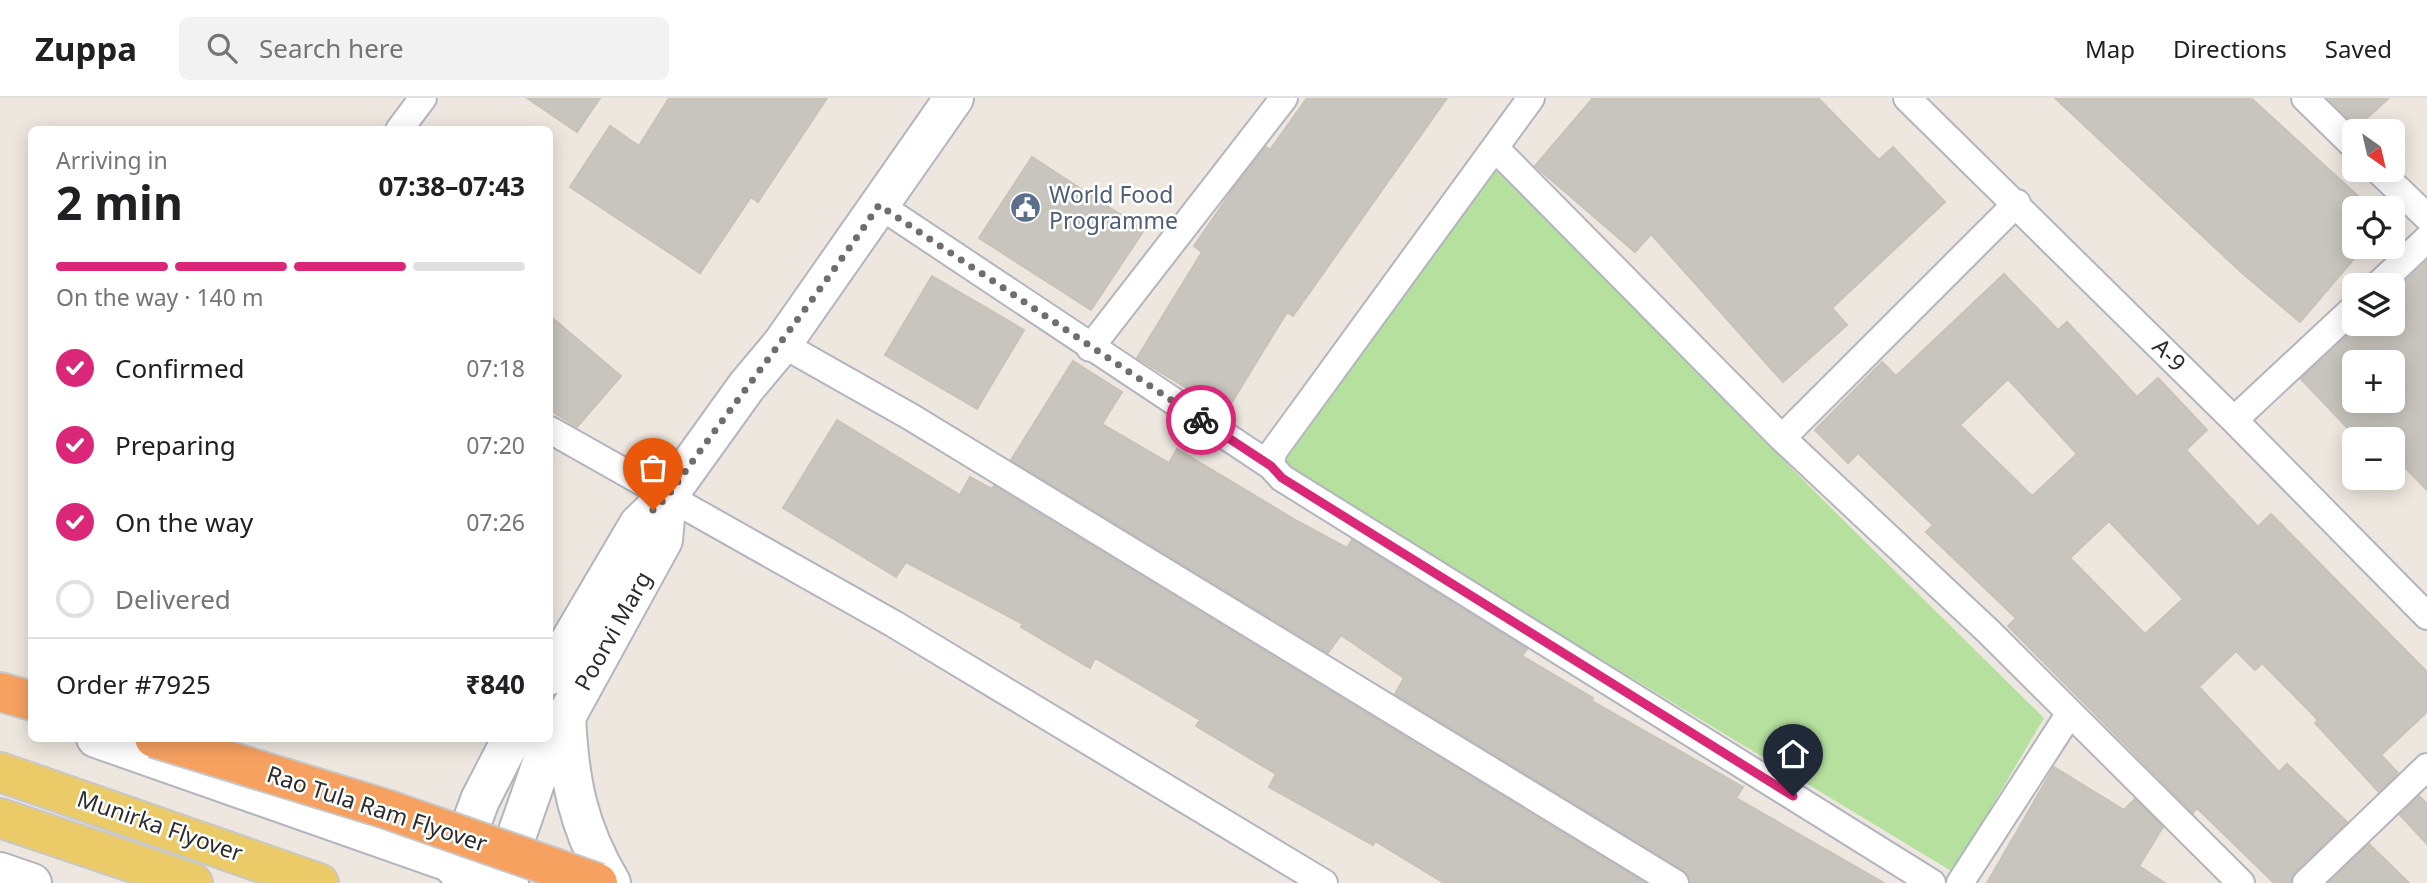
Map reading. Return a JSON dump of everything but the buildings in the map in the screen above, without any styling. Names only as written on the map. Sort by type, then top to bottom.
[{"type":"highway","points":[[0,692],[28,700]]},
{"type":"highway","name":"Rao Tula Ram Flyover","points":[[167,742],[386,809],[598,883]]},
{"type":"main road","name":"Poorvi Marg","points":[[553,670],[639,524],[667,497],[746,387],[782,344],[954,98]]},
{"type":"main road","name":"Poorvi Marg","points":[[553,740],[663,540],[667,497]]},
{"type":"main road","points":[[0,709],[28,716]]},
{"type":"main road","points":[[566,716],[568,765],[575,804],[593,852],[611,883]]},
{"type":"main road","points":[[107,742],[453,873],[503,882]]},
{"type":"main road","points":[[453,873],[480,800],[510,742]]},
{"type":"main road","name":"Poorvi Marg","points":[[503,882],[544,757],[552,742]]},
{"type":"main road","name":"Munirka Flyover","points":[[0,772],[253,857],[319,883]]},
{"type":"main road","name":"Munirka Flyover","points":[[0,818],[193,883]]},
{"type":"main road","points":[[0,872],[32,883]]},
{"type":"street","points":[[402,126],[423,98]]},
{"type":"street","points":[[1090,348],[1284,98]]},
{"type":"street","points":[[1271,466],[1273,452],[1531,98]]},
{"type":"street","name":"A-9","points":[[1907,98],[2017,203],[2427,616]]},
{"type":"street","points":[[2305,98],[2342,134]]},
{"type":"street","points":[[1495,148],[1782,438],[1989,632],[2241,883]]},
{"type":"street","points":[[2391,182],[2427,217]]},
{"type":"street","points":[[1782,438],[2017,203]]},
{"type":"street","points":[[879,205],[1271,466],[1282,478],[1932,883]]},
{"type":"street","points":[[2391,273],[2427,239]]},
{"type":"street","points":[[2234,420],[2342,319]]},
{"type":"street","points":[[782,344],[911,417],[1675,883]]},
{"type":"street","points":[[553,432],[894,624],[1324,883]]},
{"type":"street","points":[[1960,883],[2070,713]]},
{"type":"street","points":[[2306,883],[2427,767]]},
{"type":"green space","points":[[1497,168],[1822,499],[2044,718],[1953,872],[1281,466]]},
{"type":"way so far","points":[[653,510],[667,497],[746,387],[782,344],[879,205],[1201,420]]},
{"type":"place","name":"World Food Programme","points":[[1026,208]]},
{"type":"route","points":[[1201,420],[1271,466],[1282,478],[1793,796]]}]
